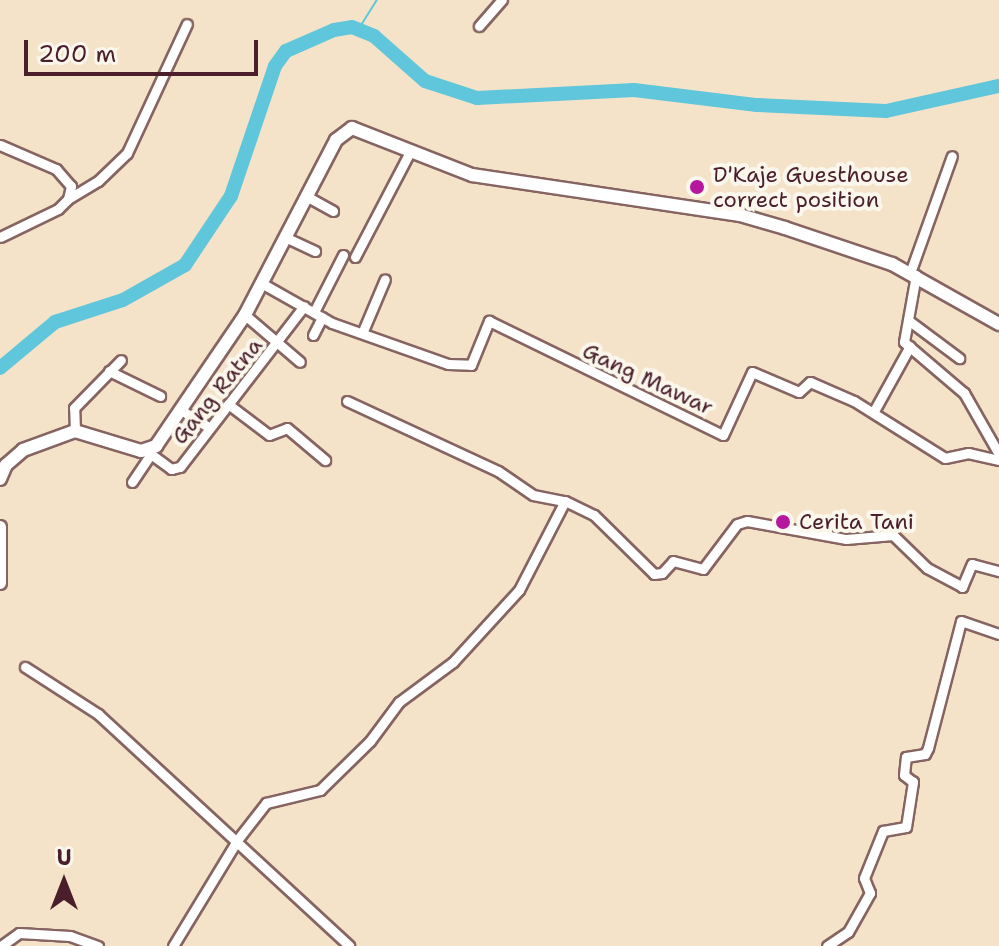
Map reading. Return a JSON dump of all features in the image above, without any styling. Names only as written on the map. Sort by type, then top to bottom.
[{"type":"street","points":[[479,26],[502,0]]},
{"type":"street","points":[[0,237],[98,181],[127,153],[187,24]]},
{"type":"street","points":[[132,482],[245,315],[306,196],[344,131],[365,130],[472,175],[752,218],[913,274],[999,324]]},
{"type":"street","points":[[0,145],[65,175],[71,186],[68,199]]},
{"type":"street","points":[[355,257],[411,150]]},
{"type":"street","points":[[952,156],[913,274],[903,336],[910,346],[964,393],[999,457]]},
{"type":"street","points":[[306,196],[333,211]]},
{"type":"street","points":[[287,238],[315,251]]},
{"type":"street","points":[[313,335],[318,314],[343,255]]},
{"type":"street","points":[[363,331],[385,279]]},
{"type":"street","name":"Gang Mawar","points":[[263,284],[318,314],[448,364],[468,365],[489,321],[723,435],[752,372],[799,392],[814,383],[874,411],[945,458],[968,453],[999,457]]},
{"type":"street","name":"Gang Ratna","points":[[149,453],[176,470],[207,426],[278,344],[304,306]]},
{"type":"street","points":[[245,315],[300,362]]},
{"type":"street","points":[[908,320],[959,358]]},
{"type":"street","points":[[874,411],[893,385],[910,346]]},
{"type":"street","points":[[75,431],[74,408],[121,360]]},
{"type":"street","points":[[109,371],[160,396]]},
{"type":"street","points":[[347,401],[498,471],[533,495],[565,501],[594,515],[654,574],[677,561],[703,569],[737,524],[747,521],[846,539],[893,535],[927,568],[962,587],[972,564],[999,571]]},
{"type":"street","points":[[228,404],[269,435],[287,428],[325,460]]},
{"type":"street","points":[[181,410],[207,426]]},
{"type":"street","points":[[0,479],[19,453],[75,431],[149,453]]},
{"type":"street","points":[[173,946],[238,839],[268,801],[320,790],[370,741],[399,702],[453,662],[519,590],[565,501]]},
{"type":"street","points":[[0,527],[0,583]]},
{"type":"street","points":[[827,946],[848,932],[870,893],[864,878],[883,831],[906,827],[913,782],[904,775],[906,757],[927,752],[961,621],[999,634]]},
{"type":"street","points":[[25,667],[98,714],[238,839],[349,946]]},
{"type":"street","points":[[1,946],[19,933],[70,936],[98,946]]},
{"type":"waterway","points":[[358,30],[377,0]]},
{"type":"waterway","points":[[0,368],[55,322],[123,300],[185,265],[231,196],[275,66],[286,51],[334,30],[352,27],[374,36],[425,81],[477,98],[634,90],[757,105],[886,111],[999,86]]},
{"type":"place","name":"D'Kaje Guesthouse correct position","points":[[697,187]]},
{"type":"place","name":"Cerita Tani","points":[[783,522]]}]
